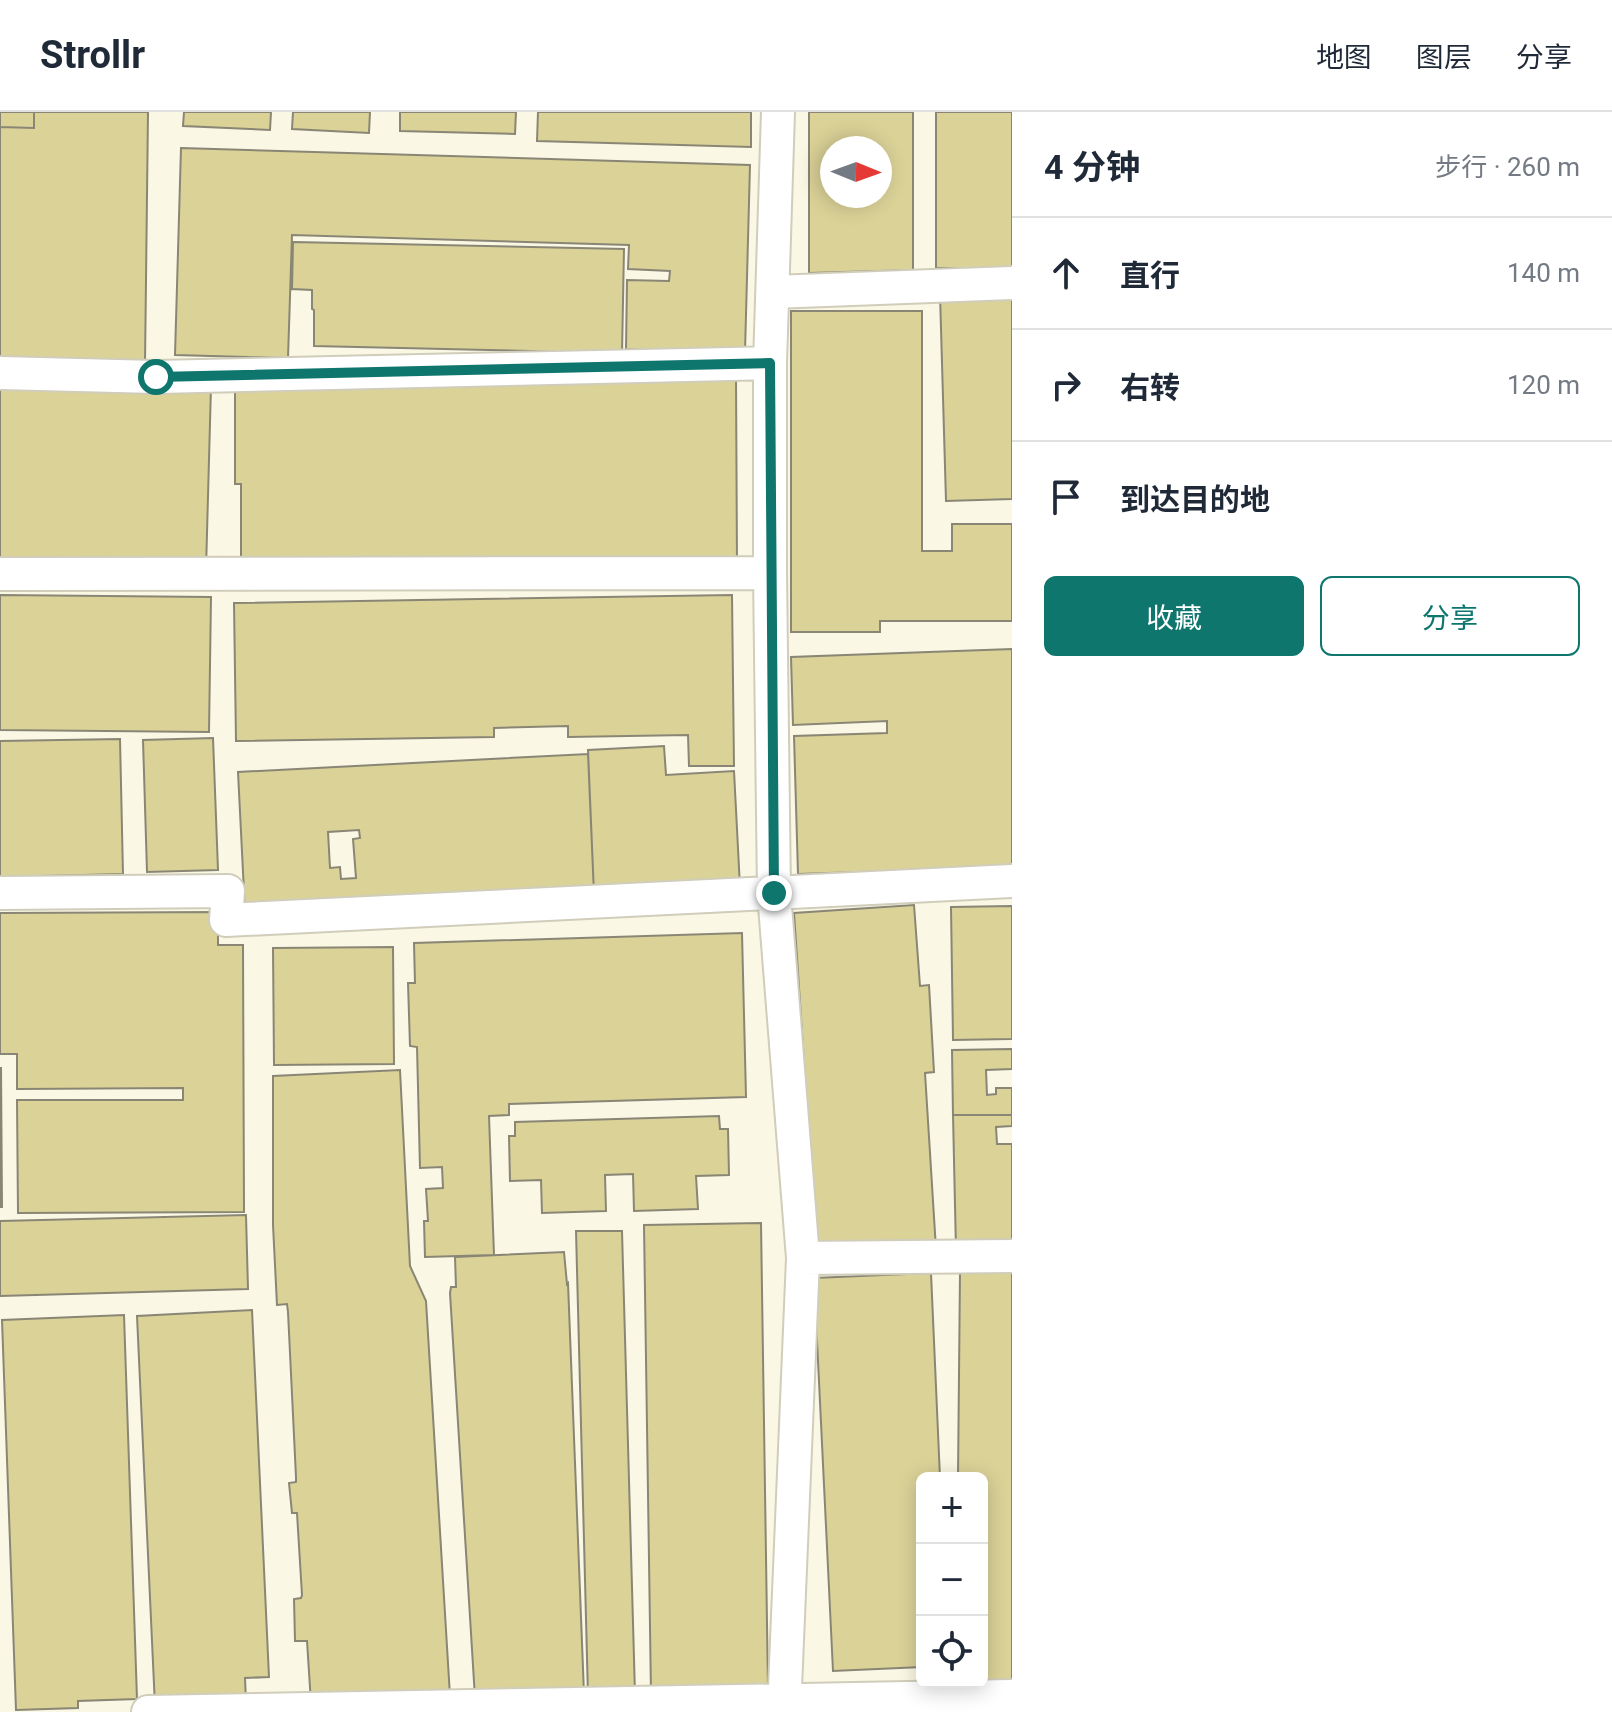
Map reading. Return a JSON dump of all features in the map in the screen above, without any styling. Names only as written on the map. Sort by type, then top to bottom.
[{"type":"street","points":[[778,112],[770,363],[774,893],[803,1258],[784,1706]]},
{"type":"street","points":[[773,292],[1012,283]]},
{"type":"street","points":[[0,373],[156,377],[770,363]]},
{"type":"street","points":[[0,574],[770,573]]},
{"type":"street","points":[[0,893],[228,891],[226,920],[1012,881]]},
{"type":"street","points":[[803,1258],[1012,1256]]},
{"type":"street","points":[[148,1712],[784,1706],[1012,1696]]},
{"type":"building","points":[[0,112],[34,112],[34,128],[0,127]]},
{"type":"building","points":[[34,112],[148,112],[145,364],[0,362],[0,127],[34,128]]},
{"type":"building","points":[[184,112],[271,112],[270,130],[183,126]]},
{"type":"building","points":[[293,112],[370,112],[369,133],[292,129]]},
{"type":"building","points":[[400,112],[516,112],[515,134],[400,131]]},
{"type":"building","points":[[538,112],[751,112],[751,147],[537,141]]},
{"type":"building","points":[[809,112],[913,112],[913,270],[809,273]]},
{"type":"building","points":[[936,112],[1012,112],[1012,268],[936,268]]},
{"type":"building","points":[[181,148],[750,165],[745,352],[626,349],[627,280],[669,281],[670,271],[628,269],[629,245],[292,235],[288,358],[175,355]]},
{"type":"building","points":[[293,242],[624,249],[622,353],[314,346],[312,290],[292,289]]},
{"type":"building","points":[[1012,292],[1012,499],[946,501],[940,294]]},
{"type":"building","points":[[791,311],[922,311],[922,551],[952,551],[952,524],[1012,524],[1012,621],[880,621],[880,632],[791,632]]},
{"type":"building","points":[[736,376],[737,565],[241,566],[241,484],[235,484],[235,377]]},
{"type":"building","points":[[0,386],[211,386],[206,570],[0,565]]},
{"type":"building","points":[[0,595],[211,597],[209,732],[0,730]]},
{"type":"building","points":[[732,595],[734,766],[689,766],[688,735],[568,737],[568,726],[494,728],[494,737],[236,741],[234,603]]},
{"type":"building","points":[[1012,649],[1012,867],[798,874],[794,736],[887,733],[887,721],[793,725],[791,657]]},
{"type":"building","points":[[213,738],[218,870],[147,872],[143,740]]},
{"type":"building","points":[[120,739],[123,874],[0,877],[0,741]]},
{"type":"building","points":[[664,746],[666,775],[734,771],[740,887],[594,894],[588,750]]},
{"type":"building","points":[[588,754],[594,894],[245,912],[238,772]],"holes":[[[359,830],[360,838],[353,839],[356,878],[341,879],[340,867],[330,868],[328,832]]]},
{"type":"building","points":[[914,905],[920,986],[929,985],[934,1072],[925,1073],[936,1249],[817,1256],[794,913]]},
{"type":"building","points":[[1012,906],[1012,1039],[953,1040],[951,907]]},
{"type":"building","points":[[218,912],[218,945],[243,945],[244,1212],[18,1213],[17,1100],[183,1100],[183,1088],[17,1089],[17,1054],[0,1054],[0,913]]},
{"type":"building","points":[[742,933],[746,1097],[509,1104],[509,1115],[489,1116],[494,1255],[425,1257],[424,1221],[428,1221],[426,1189],[443,1188],[442,1167],[420,1168],[417,1047],[410,1046],[408,983],[415,983],[414,943]]},
{"type":"building","points":[[393,947],[394,1064],[274,1065],[273,948]]},
{"type":"building","points":[[1012,1049],[1012,1069],[986,1070],[987,1095],[996,1094],[996,1088],[1012,1088],[1012,1115],[953,1115],[952,1050]]},
{"type":"building","points":[[1,1068],[2,1207],[0,1207]]},
{"type":"building","points":[[400,1070],[410,1266],[426,1301],[450,1696],[311,1703],[307,1641],[295,1641],[294,1599],[302,1595],[297,1513],[292,1513],[289,1483],[296,1482],[296,1477],[288,1312],[287,1304],[277,1305],[273,1225],[273,1076]]},
{"type":"building","points":[[953,1115],[1012,1115],[1012,1126],[996,1127],[997,1144],[1012,1144],[1012,1249],[956,1250]]},
{"type":"building","points":[[719,1116],[720,1129],[728,1129],[729,1175],[696,1176],[698,1209],[634,1211],[633,1174],[605,1175],[606,1211],[542,1213],[541,1180],[510,1181],[509,1136],[515,1136],[515,1122]]},
{"type":"building","points":[[246,1215],[248,1289],[0,1296],[0,1221]]},
{"type":"building","points":[[761,1223],[768,1690],[651,1694],[644,1225]]},
{"type":"building","points":[[576,1231],[622,1231],[635,1694],[588,1696]]},
{"type":"building","points":[[564,1252],[568,1283],[584,1694],[475,1698],[450,1293],[451,1287],[456,1287],[455,1257]]},
{"type":"building","points":[[960,1272],[1012,1272],[1012,1685],[988,1683],[988,1472],[958,1472]]},
{"type":"building","points":[[931,1273],[940,1472],[916,1472],[916,1667],[833,1671],[814,1278]]},
{"type":"building","points":[[252,1310],[269,1677],[245,1678],[246,1702],[155,1706],[137,1316]]},
{"type":"building","points":[[124,1315],[137,1699],[78,1701],[78,1708],[16,1710],[2,1320]]},
{"type":"route","points":[[156,377],[770,363],[774,893]]}]
